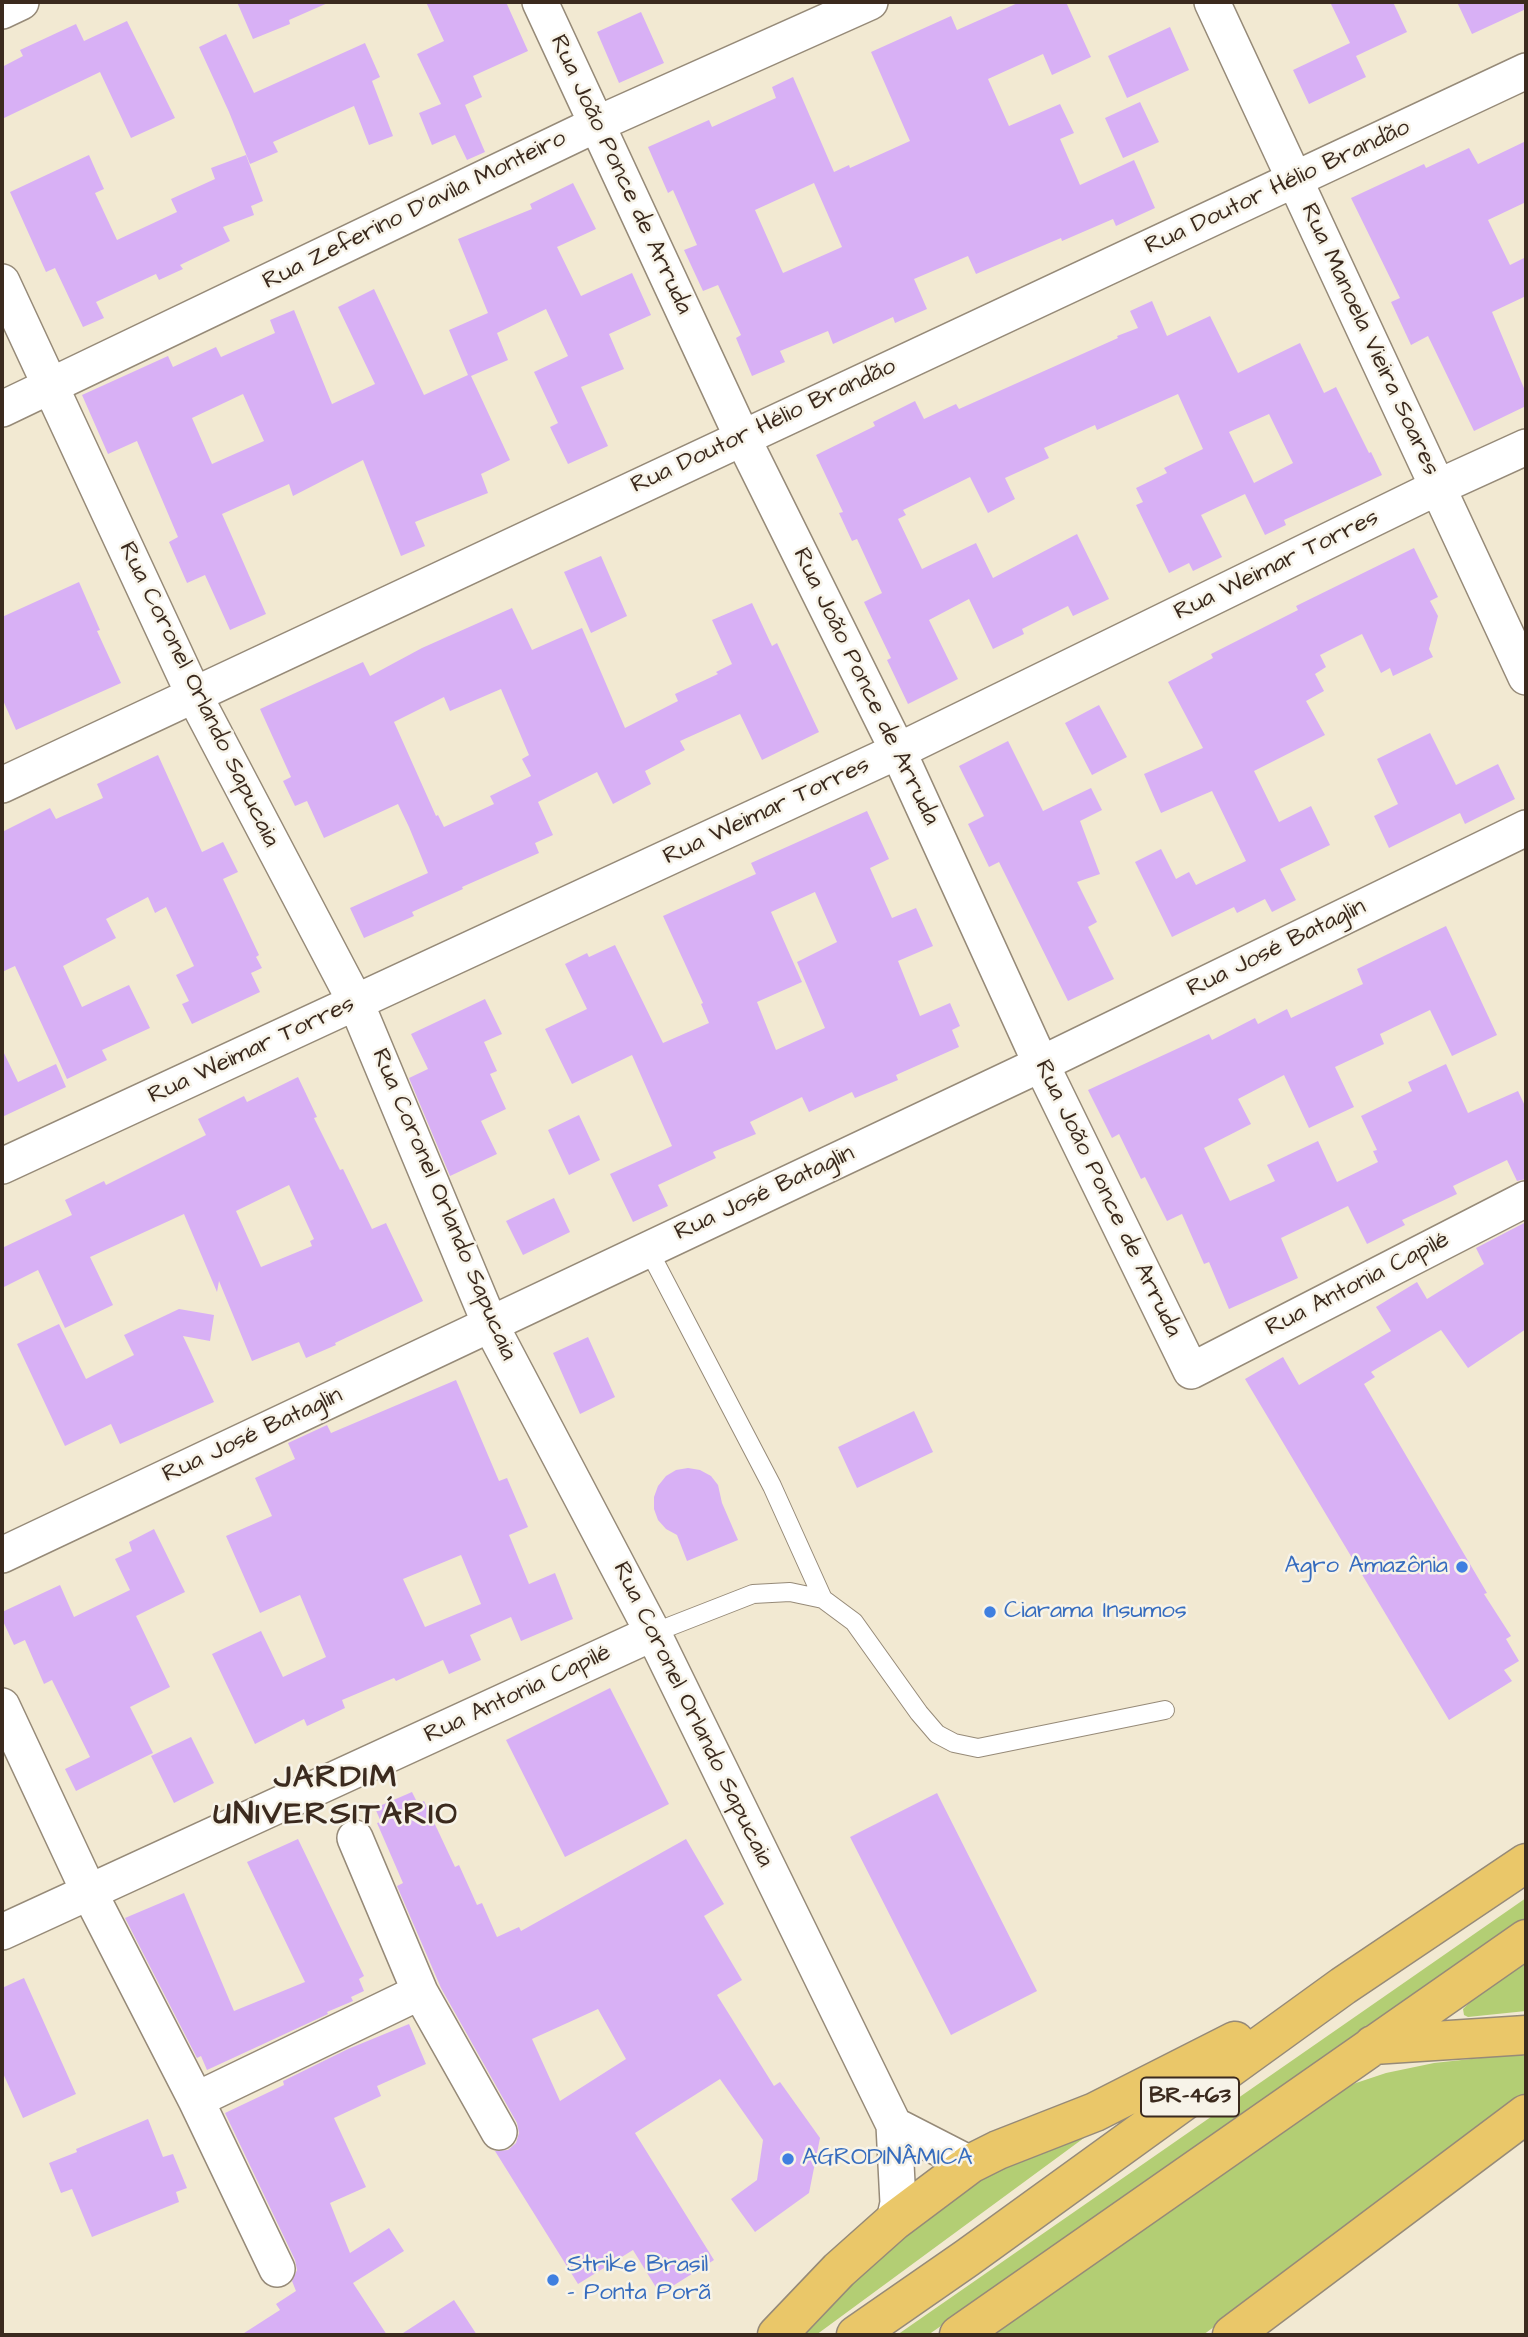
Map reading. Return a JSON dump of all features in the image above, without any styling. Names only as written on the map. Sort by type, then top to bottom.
[{"type":"main road","name":"BR-463","points":[[856,2335],[1343,1986],[1526,1863]]},
{"type":"main road","name":"BR-463","points":[[959,2335],[1526,1939]]},
{"type":"main road","points":[[777,2335],[839,2270],[894,2221],[970,2164],[998,2150],[1095,2112],[1343,1986]]},
{"type":"main road","points":[[1373,2045],[1526,2035]]},
{"type":"main road","points":[[1232,2335],[1526,2114]]},
{"type":"street","points":[[2,11],[21,2]]},
{"type":"street","name":"Rua João Ponce de Arruda","points":[[540,2],[742,437],[898,751],[1041,1064],[1191,1371]]},
{"type":"street","name":"Rua Zeferino D'avila Monteiro","points":[[2,409],[597,124],[870,2]]},
{"type":"street","name":"Rua Manoela Vieira Soares","points":[[1212,2],[1526,677]]},
{"type":"street","name":"Rua Doutor Hélio Brandão","points":[[2,785],[1526,71]]},
{"type":"street","name":"Rua Coronel Orlando Sapucaia","points":[[2,282],[194,695],[356,1003],[490,1324],[653,1633],[894,2125]]},
{"type":"street","name":"Rua Weimar Torres","points":[[2,1166],[898,751],[1526,447]]},
{"type":"street","name":"Rua José Bataglin","points":[[2,1555],[1041,1064],[1526,828]]},
{"type":"street","name":"Rua Antonia Capilé","points":[[1191,1371],[1526,1199]]},
{"type":"street","name":"Rua Antonia Capilé","points":[[2,1932],[653,1633]]},
{"type":"street","points":[[2,1706],[89,1892],[196,2099],[277,2269]]},
{"type":"street","points":[[355,1838],[420,1992],[499,2132]]},
{"type":"street","points":[[196,2099],[420,1992]]},
{"type":"street","points":[[894,2125],[970,2164]]},
{"type":"street","points":[[894,2125],[898,2203],[894,2221]]},
{"type":"lane","points":[[648,1250],[772,1486],[823,1599]]},
{"type":"lane","points":[[653,1633],[753,1594],[790,1592],[823,1599],[854,1622],[937,1734],[954,1743],[978,1748],[1165,1710]]},
{"type":"green space","points":[[1526,1898],[1526,1918],[928,2335],[897,2335]]},
{"type":"green space","points":[[1526,1963],[1526,2011],[1468,2017],[1464,2015],[1463,2009],[1472,2000]]},
{"type":"green space","points":[[1517,2054],[1526,2056],[1526,2095],[1203,2335],[987,2335],[1333,2094],[1386,2073],[1434,2063]]},
{"type":"green space","points":[[1088,2135],[816,2335],[792,2335],[880,2246],[989,2168]]},
{"type":"building","points":[[237,2],[330,2],[289,20],[290,24],[253,39]]},
{"type":"building","points":[[426,2],[506,2],[528,51],[473,76],[482,97],[465,105],[485,152],[467,160],[455,135],[432,145],[419,113],[441,104],[417,54],[444,41]]},
{"type":"building","points":[[1020,2],[1066,2],[1091,57],[1052,75],[1043,54],[988,79],[1009,126],[1060,104],[1074,133],[1060,139],[1080,185],[1134,160],[1155,208],[1116,226],[1113,219],[1062,241],[1061,238],[976,274],[968,256],[914,279],[927,309],[895,323],[893,317],[833,344],[828,331],[780,351],[785,362],[752,376],[736,338],[741,335],[718,285],[703,291],[684,250],[697,245],[673,190],[668,193],[648,147],[709,120],[712,127],[776,98],[772,87],[793,77],[834,172],[849,165],[850,168],[910,141],[871,52],[951,16],[957,30]],"holes":[[[814,183],[842,247],[783,273],[755,210]]]},
{"type":"building","points":[[1330,2],[1393,2],[1407,32],[1356,56],[1366,77],[1309,104],[1293,70],[1350,43]]},
{"type":"building","points":[[1457,2],[1526,2],[1526,9],[1472,34]]},
{"type":"building","points":[[641,12],[664,63],[619,83],[597,32]]},
{"type":"building","points":[[127,21],[175,118],[131,138],[100,72],[2,119],[2,67],[23,56],[20,50],[76,24],[84,41]]},
{"type":"building","points":[[1170,27],[1189,70],[1127,98],[1108,56]]},
{"type":"building","points":[[226,34],[254,93],[365,43],[380,77],[372,81],[393,136],[369,145],[354,106],[273,142],[278,152],[250,164],[199,47]]},
{"type":"building","points":[[1140,102],[1159,142],[1123,158],[1105,118]]},
{"type":"building","points":[[1526,141],[1526,202],[1488,220],[1510,265],[1526,257],[1526,296],[1492,312],[1526,393],[1526,406],[1474,431],[1428,336],[1411,345],[1391,302],[1400,298],[1351,198],[1424,164],[1426,168],[1469,148],[1478,164]]},
{"type":"building","points":[[89,155],[104,189],[95,193],[117,240],[177,212],[171,199],[215,179],[211,168],[246,155],[263,201],[251,206],[254,215],[223,227],[230,241],[180,265],[183,269],[159,280],[156,274],[96,302],[104,318],[83,327],[55,268],[46,272],[10,192]]},
{"type":"building","points":[[573,183],[596,229],[557,247],[581,296],[632,273],[651,315],[609,334],[624,369],[581,387],[608,446],[568,464],[550,427],[558,423],[534,372],[568,356],[546,309],[497,333],[508,360],[471,376],[510,460],[481,474],[488,493],[415,522],[425,546],[401,556],[363,460],[293,496],[289,484],[222,514],[266,614],[230,630],[205,575],[187,583],[169,542],[178,537],[137,441],[108,454],[82,395],[168,356],[173,367],[216,347],[221,357],[275,333],[270,320],[294,310],[332,404],[375,384],[338,307],[374,289],[424,395],[468,375],[449,330],[488,313],[458,239],[532,209],[530,204]],"holes":[[[243,394],[264,441],[212,464],[192,418]]]},
{"type":"building","points":[[1152,301],[1167,336],[1210,316],[1238,373],[1300,343],[1324,393],[1336,387],[1382,475],[1284,520],[1286,525],[1265,535],[1245,494],[1201,515],[1222,557],[1193,571],[1189,563],[1169,573],[1136,505],[1143,502],[1136,488],[1167,473],[1164,468],[1203,449],[1178,394],[1097,430],[1095,425],[1044,448],[1049,458],[1005,478],[1015,499],[988,513],[970,477],[903,510],[906,515],[898,519],[922,569],[976,543],[993,578],[1077,534],[1109,599],[1073,616],[1068,606],[1022,629],[1024,634],[993,649],[969,599],[929,620],[958,679],[908,704],[887,660],[891,658],[864,602],[882,593],[857,539],[852,541],[839,513],[843,512],[816,455],[875,426],[873,422],[915,401],[924,419],[956,404],[959,409],[1118,338],[1117,336],[1138,328],[1130,311]],"holes":[[[1269,414],[1293,463],[1254,483],[1229,432]]]},
{"type":"building","points":[[1414,548],[1438,597],[1430,601],[1438,616],[1429,649],[1433,657],[1393,676],[1390,668],[1381,673],[1362,634],[1320,655],[1326,667],[1315,674],[1324,691],[1306,701],[1325,735],[1254,771],[1279,822],[1311,806],[1330,845],[1280,869],[1296,900],[1272,912],[1265,899],[1237,913],[1234,907],[1172,937],[1135,862],[1161,849],[1176,879],[1189,872],[1196,885],[1246,861],[1212,791],[1161,813],[1153,795],[1144,774],[1203,748],[1168,682],[1213,658],[1211,654],[1298,610],[1296,606]]},
{"type":"building","points":[[601,556],[627,616],[591,633],[564,572]]},
{"type":"building","points":[[79,582],[100,630],[97,631],[121,683],[16,730],[2,698],[2,617]]},
{"type":"building","points":[[752,603],[772,646],[777,643],[819,732],[762,760],[740,714],[680,741],[685,750],[645,771],[651,784],[613,804],[597,772],[538,802],[553,835],[535,843],[539,853],[462,887],[463,889],[412,912],[414,916],[364,938],[350,908],[428,873],[409,827],[398,804],[324,838],[307,801],[295,806],[283,781],[291,777],[260,709],[363,662],[370,676],[422,648],[512,608],[532,650],[582,628],[625,728],[678,701],[675,694],[718,674],[716,672],[732,664],[712,620]],"holes":[[[501,689],[529,755],[522,759],[531,776],[490,796],[494,804],[444,827],[438,815],[436,816],[394,722],[444,697],[450,711]]]},
{"type":"building","points":[[1099,705],[1127,757],[1092,775],[1065,723]]},
{"type":"building","points":[[1430,733],[1456,785],[1498,764],[1515,799],[1465,824],[1460,813],[1389,848],[1374,816],[1398,804],[1377,759]]},
{"type":"building","points":[[1008,741],[1043,811],[1091,788],[1102,810],[1080,821],[1100,874],[1077,882],[1097,922],[1088,927],[1114,979],[1068,1001],[999,862],[989,867],[968,824],[984,816],[959,766]]},
{"type":"building","points":[[158,755],[202,852],[223,842],[238,872],[223,879],[259,955],[256,957],[262,968],[251,973],[260,992],[192,1024],[182,1004],[189,1001],[176,975],[194,966],[166,907],[155,913],[148,897],[106,919],[116,938],[63,966],[82,1007],[129,985],[150,1028],[102,1050],[107,1060],[67,1079],[15,966],[2,972],[2,832],[50,808],[56,819],[103,798],[97,784]]},
{"type":"building","points":[[867,811],[889,859],[870,868],[892,918],[916,908],[933,946],[898,961],[920,1016],[950,1003],[960,1026],[952,1030],[959,1047],[896,1075],[898,1080],[855,1098],[852,1092],[809,1112],[802,1097],[750,1122],[756,1134],[713,1152],[716,1158],[658,1185],[668,1206],[633,1222],[610,1174],[672,1146],[632,1055],[572,1084],[545,1029],[587,1009],[565,964],[587,953],[589,957],[615,945],[663,1043],[709,1023],[701,1004],[703,1003],[663,916],[756,874],[751,863]],"holes":[[[815,892],[837,942],[797,962],[825,1028],[776,1050],[757,1002],[802,982],[771,912]]]},
{"type":"building","points":[[1446,926],[1497,1035],[1452,1056],[1430,1010],[1380,1034],[1384,1044],[1335,1067],[1354,1107],[1309,1128],[1284,1075],[1238,1099],[1251,1124],[1204,1148],[1230,1201],[1275,1181],[1267,1165],[1318,1141],[1337,1182],[1378,1162],[1373,1151],[1377,1150],[1361,1116],[1412,1091],[1408,1082],[1446,1064],[1468,1113],[1518,1091],[1526,1108],[1526,1179],[1517,1181],[1507,1160],[1453,1186],[1457,1194],[1402,1220],[1405,1225],[1367,1244],[1348,1206],[1281,1238],[1298,1278],[1229,1309],[1209,1262],[1204,1264],[1182,1214],[1167,1221],[1145,1177],[1141,1179],[1119,1134],[1112,1138],[1088,1090],[1209,1034],[1212,1040],[1255,1018],[1258,1024],[1287,1009],[1291,1018],[1363,984],[1357,969]]},
{"type":"building","points":[[485,999],[502,1034],[484,1042],[497,1071],[490,1074],[506,1109],[481,1121],[497,1154],[450,1176],[409,1078],[428,1069],[411,1034]]},
{"type":"building","points":[[2,1049],[18,1082],[56,1064],[66,1087],[2,1117]]},
{"type":"building","points":[[298,1077],[317,1117],[314,1118],[372,1229],[386,1223],[423,1301],[306,1358],[299,1342],[252,1361],[219,1281],[217,1292],[184,1214],[90,1257],[113,1305],[65,1328],[38,1270],[2,1288],[2,1248],[72,1215],[65,1200],[104,1181],[106,1185],[206,1135],[198,1119],[244,1096],[247,1102]],"holes":[[[289,1185],[314,1239],[310,1241],[312,1246],[261,1267],[236,1211]]]},
{"type":"building","points":[[579,1115],[600,1160],[569,1175],[548,1130]]},
{"type":"building","points":[[554,1198],[570,1232],[523,1255],[506,1221]]},
{"type":"building","points":[[1526,1222],[1526,1329],[1468,1368],[1441,1330],[1371,1372],[1375,1377],[1364,1384],[1487,1593],[1484,1594],[1511,1636],[1506,1639],[1519,1661],[1504,1670],[1512,1681],[1449,1720],[1245,1379],[1283,1357],[1299,1385],[1391,1331],[1376,1307],[1417,1282],[1427,1299],[1484,1264],[1476,1248]]},
{"type":"building","points":[[179,1309],[214,1315],[210,1341],[183,1336],[214,1402],[120,1444],[111,1424],[65,1446],[17,1344],[59,1324],[86,1379],[134,1355],[124,1335]]},
{"type":"building","points":[[588,1337],[615,1397],[580,1414],[553,1353]]},
{"type":"building","points":[[456,1380],[499,1481],[507,1478],[528,1527],[509,1535],[529,1584],[555,1573],[573,1619],[521,1641],[511,1617],[470,1635],[481,1660],[449,1674],[443,1660],[396,1681],[394,1678],[342,1700],[345,1708],[307,1726],[304,1719],[255,1744],[212,1654],[261,1631],[283,1677],[326,1657],[300,1595],[260,1613],[226,1536],[272,1516],[255,1478],[295,1459],[288,1443],[327,1425],[331,1433]],"holes":[[[461,1555],[481,1604],[425,1627],[403,1579]]]},
{"type":"building","points":[[914,1411],[933,1452],[857,1488],[838,1447]]},
{"type":"building","points":[[688,1468],[711,1476],[718,1485],[722,1503],[738,1540],[687,1561],[677,1535],[666,1529],[658,1520],[654,1497],[666,1476],[676,1470]]},
{"type":"building","points":[[154,1529],[185,1592],[136,1616],[170,1687],[130,1707],[153,1753],[76,1791],[65,1769],[90,1757],[52,1680],[44,1684],[25,1640],[14,1645],[2,1619],[2,1612],[60,1585],[74,1617],[130,1590],[115,1559],[132,1551],[129,1542]]},
{"type":"building","points":[[610,1688],[669,1804],[565,1857],[506,1740]]},
{"type":"building","points":[[191,1737],[214,1783],[174,1803],[151,1756]]},
{"type":"building","points":[[412,1792],[418,1804],[424,1801],[455,1867],[459,1865],[477,1905],[482,1903],[497,1937],[519,1927],[521,1931],[686,1839],[724,1904],[704,1916],[742,1980],[717,1995],[774,2086],[780,2082],[820,2138],[809,2193],[755,2232],[731,2199],[757,2180],[763,2140],[720,2079],[635,2133],[714,2260],[660,2294],[633,2250],[578,2284],[495,2151],[508,2150],[516,2143],[519,2133],[517,2123],[441,1988],[397,1886],[403,1883],[377,1823],[381,1822],[375,1808]],"holes":[[[598,2009],[626,2059],[560,2101],[532,2039]]]},
{"type":"building","points":[[937,1793],[1037,1991],[951,2035],[850,1837]]},
{"type":"building","points":[[298,1839],[364,1976],[359,1979],[364,1991],[351,1997],[353,2001],[327,2012],[328,2014],[207,2070],[201,2056],[197,2058],[125,1918],[184,1893],[234,2011],[305,1982],[247,1862]]},
{"type":"building","points":[[24,1978],[76,2094],[23,2118],[2,2071],[2,1988]]},
{"type":"building","points":[[409,2024],[426,2064],[377,2086],[381,2096],[334,2118],[366,2187],[330,2203],[350,2253],[389,2228],[404,2251],[353,2283],[387,2335],[241,2335],[280,2310],[276,2304],[296,2291],[292,2281],[297,2270],[295,2260],[225,2113],[284,2085],[283,2081],[348,2049]]},
{"type":"building","points":[[148,2119],[163,2157],[173,2154],[187,2188],[176,2192],[179,2202],[92,2237],[72,2189],[61,2193],[49,2163]]},
{"type":"building","points":[[454,2300],[477,2335],[400,2335]]},
{"type":"place","name":"Agro Amazônia","points":[[1462,1567]]},
{"type":"place","name":"Ciarama Insumos","points":[[990,1612]]},
{"type":"place","name":"AGRODINÂMICA","points":[[788,2159]]},
{"type":"place","name":"Strike Brasil - Ponta Porã","points":[[553,2280]]},
{"type":"district","name":"JARDIM UNIVERSITÁRIO","points":[[336,1798]]}]
